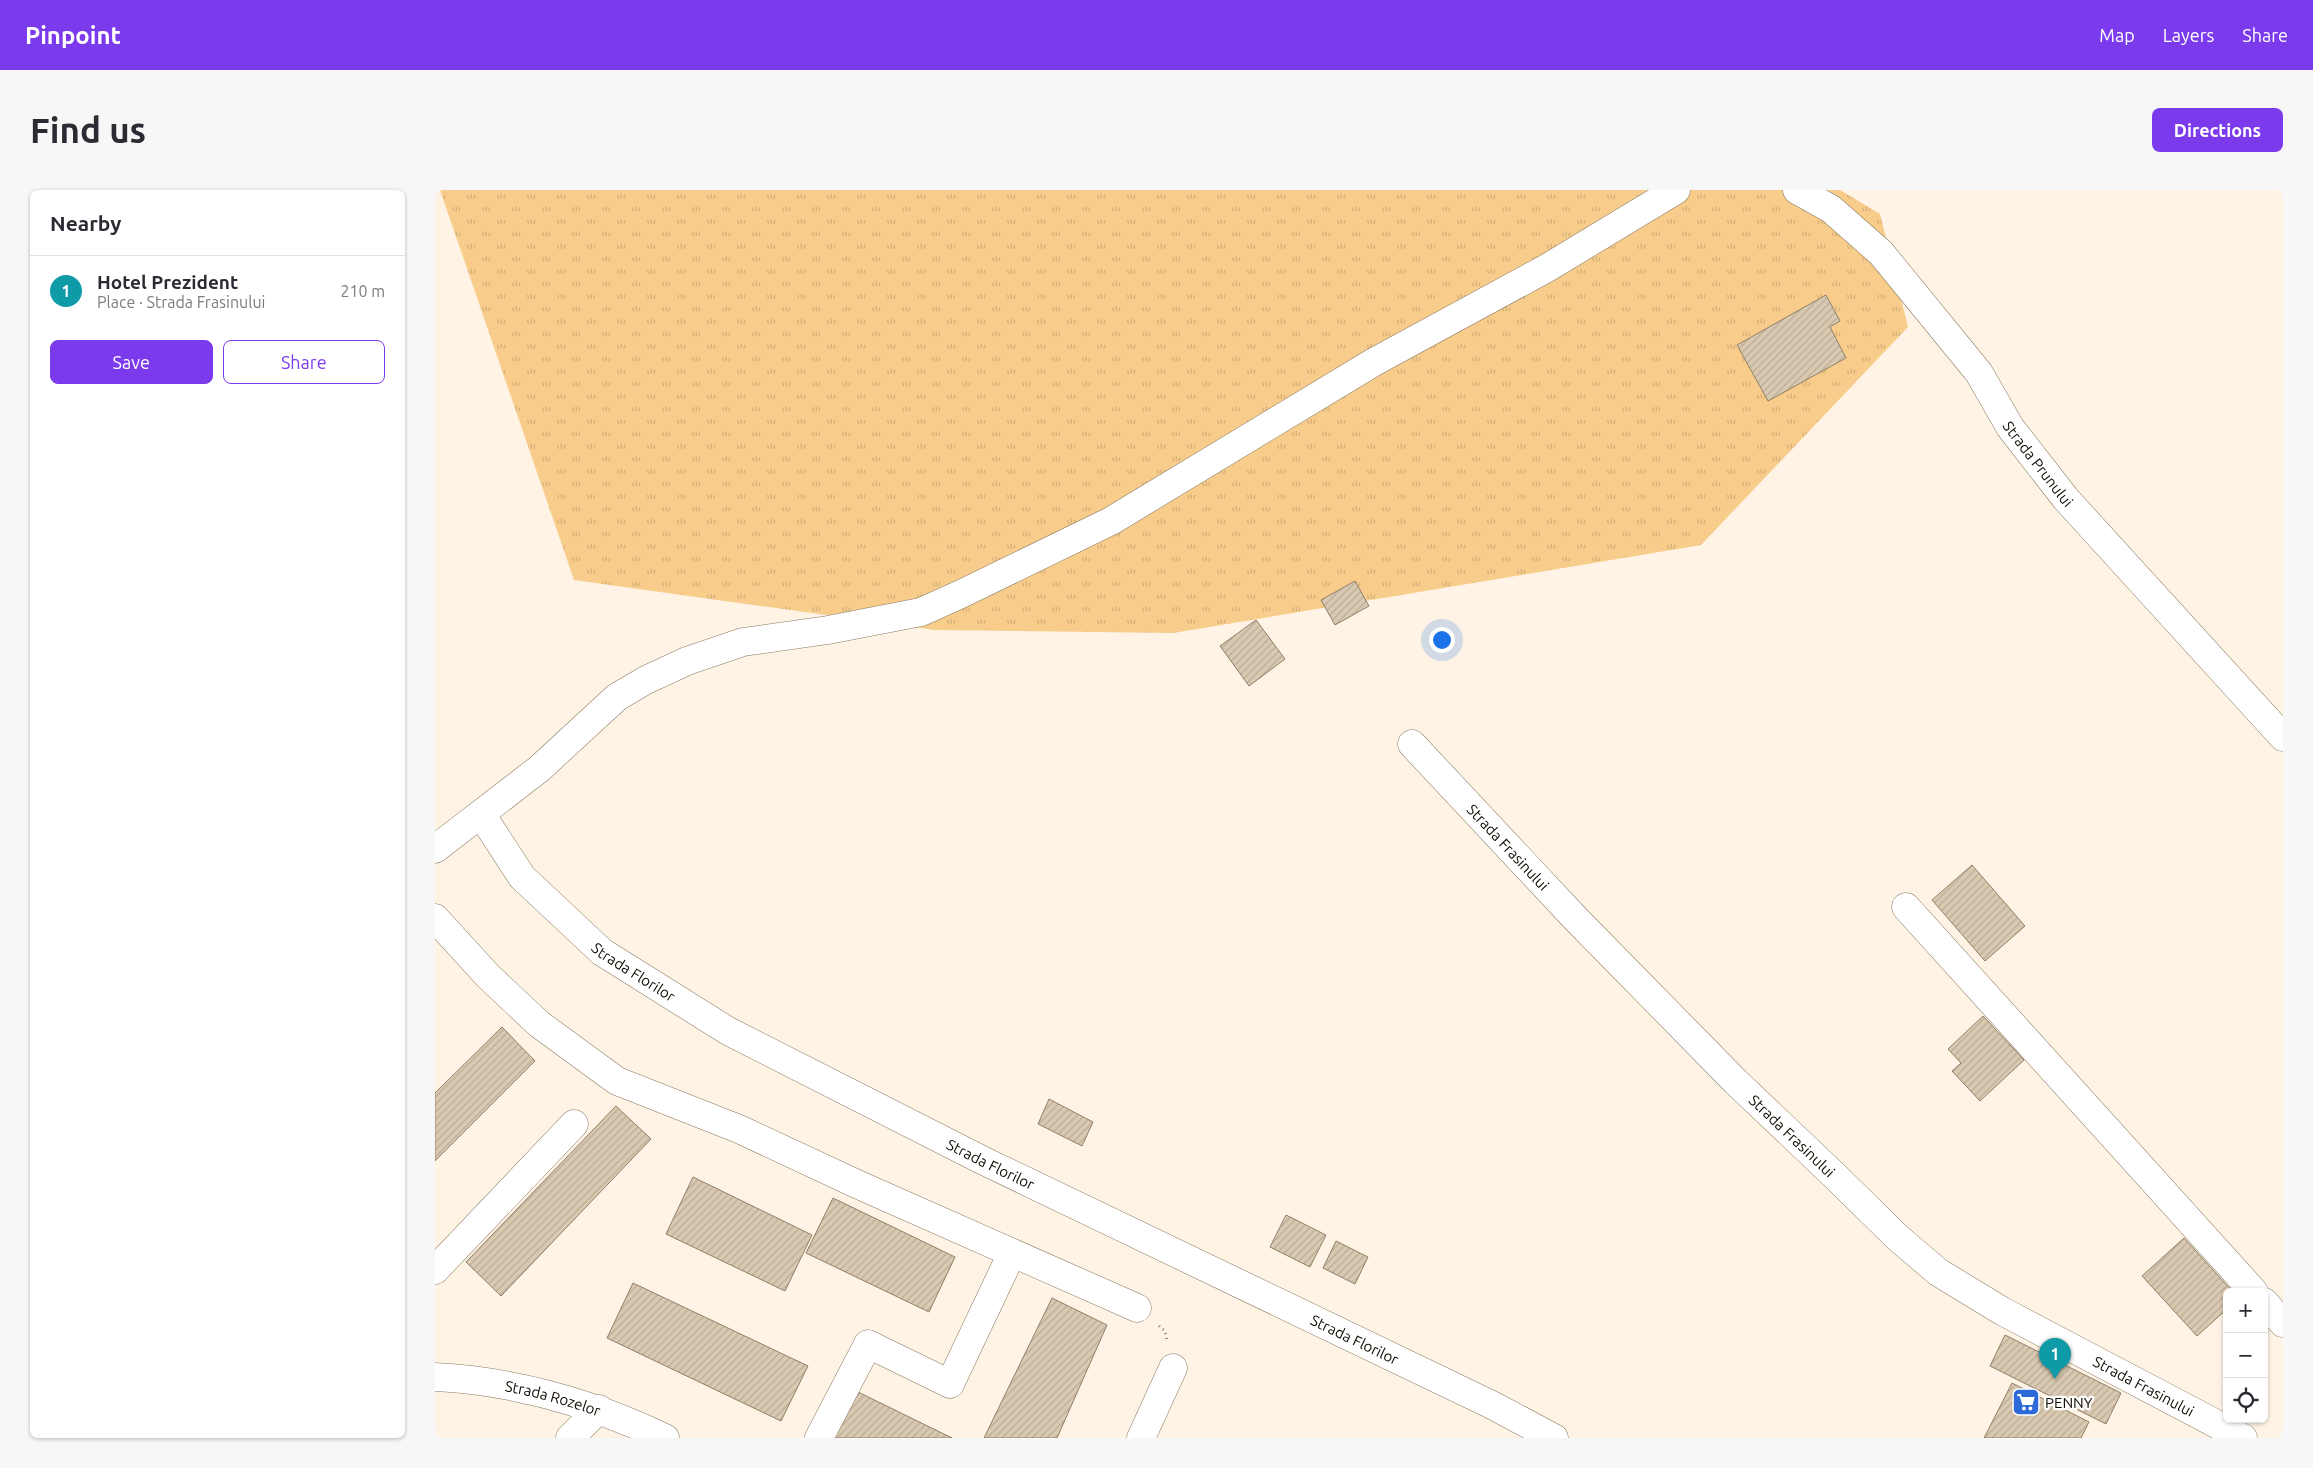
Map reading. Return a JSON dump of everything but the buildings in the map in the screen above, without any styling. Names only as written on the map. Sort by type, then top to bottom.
[{"type":"street","points":[[435,849],[539,769],[617,697],[646,680],[687,661],[743,642],[828,630],[921,612],[961,594],[1111,521],[1374,362],[1547,268],[1676,190]]},
{"type":"street","name":"Strada Prunului","points":[[1797,190],[1831,209],[1881,253],[1979,373],[2010,428],[2066,499],[2283,738]]},
{"type":"street","name":"Strada Frasinului","points":[[1412,744],[1574,917],[1736,1082],[1897,1237],[1938,1272],[2001,1311],[2243,1438]]},
{"type":"street","name":"Strada Florilor","points":[[481,814],[522,878],[602,952],[728,1031],[984,1161],[1554,1438]]},
{"type":"street","points":[[1906,907],[2250,1288]]},
{"type":"street","points":[[435,918],[488,976],[539,1024],[617,1081],[739,1129],[859,1185],[1137,1308]]},
{"type":"street","points":[[435,1270],[574,1124]]},
{"type":"street","points":[[819,1438],[868,1344],[950,1384],[1012,1253]]},
{"type":"street","points":[[2268,1306],[2283,1323]]},
{"type":"street","points":[[1141,1438],[1173,1368]]},
{"type":"street","name":"Strada Rozelor","points":[[435,1377],[471,1378],[519,1387],[599,1409],[665,1438]]},
{"type":"street","points":[[570,1438],[599,1409]]},
{"type":"path","points":[[1137,1308],[1165,1331],[1173,1368]]},
{"type":"green space","points":[[440,190],[1840,190],[1880,214],[1908,327],[1701,545],[1173,633],[934,630],[574,580]]},
{"type":"place","name":"Hotel Prezident","points":[[2055,1379]]},
{"type":"place","name":"PENNY","points":[[2026,1402]]}]
